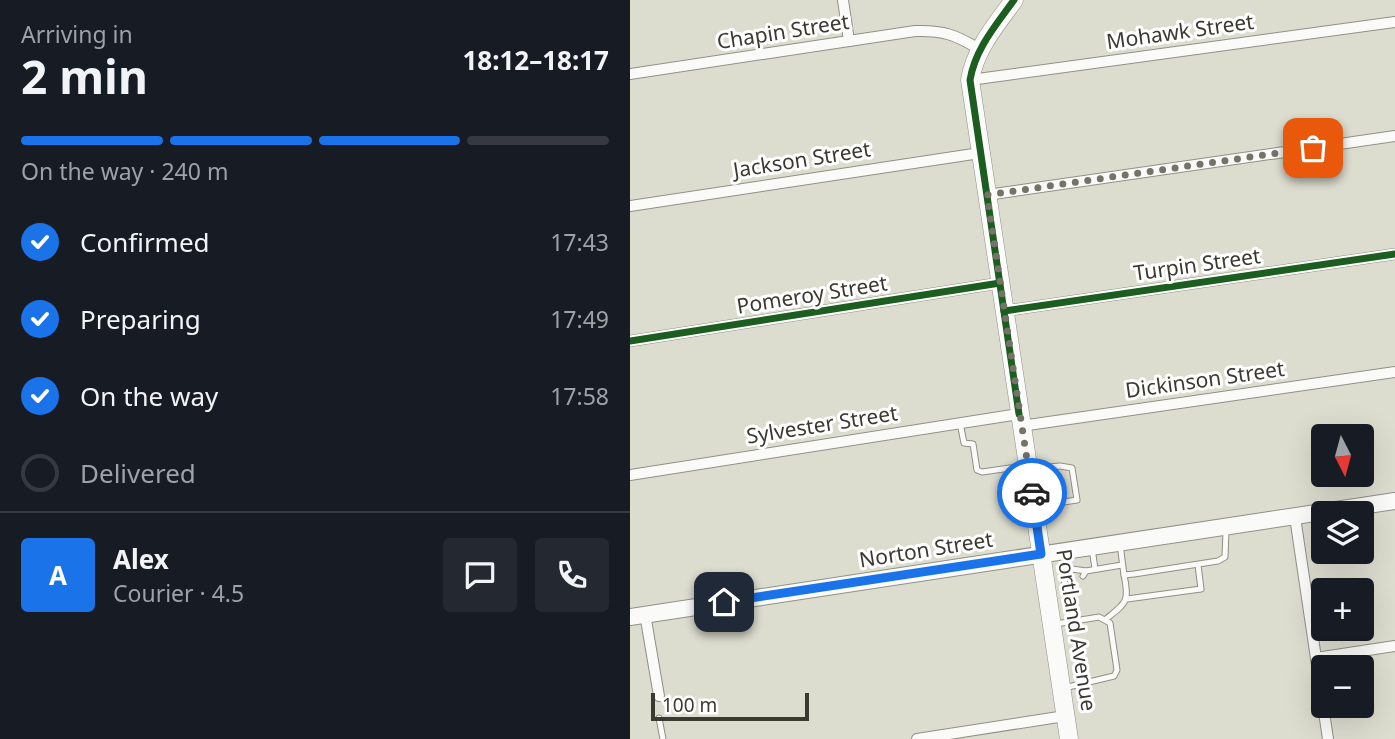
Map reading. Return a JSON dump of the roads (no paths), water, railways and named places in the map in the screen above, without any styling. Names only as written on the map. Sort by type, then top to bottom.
[{"type":"main road","name":"Portland Avenue","points":[[1014,0],[979,49],[970,80],[1069,739]]},
{"type":"main road","name":"Norton Street","points":[[638,615],[1395,501]]},
{"type":"street","points":[[843,0],[849,41]]},
{"type":"street","name":"Mohawk Street","points":[[970,80],[1395,22]]},
{"type":"street","name":"Chapin Street","points":[[630,74],[915,31],[940,30],[962,38],[979,49]]},
{"type":"street","points":[[987,195],[1395,136]]},
{"type":"street","name":"Jackson Street","points":[[630,206],[980,152]]},
{"type":"street","name":"Turpin Street","points":[[1004,311],[1395,254]]},
{"type":"street","name":"Pomeroy Street","points":[[630,341],[1000,283]]},
{"type":"street","name":"Dickinson Street","points":[[1020,420],[1395,372]]},
{"type":"street","name":"Sylvester Street","points":[[630,475],[960,423],[1020,420]]},
{"type":"street","points":[[1295,517],[1315,655]]},
{"type":"street","points":[[638,615],[659,696]]},
{"type":"street","points":[[1340,655],[1395,646]]},
{"type":"street","points":[[917,739],[1066,716]]},
{"type":"street","points":[[1325,718],[1328,739]]},
{"type":"lane","points":[[960,423],[964,443],[973,444],[977,470],[982,472],[1027,466]]},
{"type":"lane","points":[[1034,507],[1077,500],[1072,468],[1049,467]]},
{"type":"lane","points":[[1124,575],[1218,561],[1225,557],[1226,527]]},
{"type":"lane","points":[[1106,619],[1125,604],[1127,599],[1120,543]]},
{"type":"lane","points":[[1091,547],[1095,569]]},
{"type":"lane","points":[[1071,620],[1069,591],[1064,580],[1073,569],[1084,573],[1122,565]]},
{"type":"lane","points":[[1127,599],[1201,589],[1198,565]]},
{"type":"lane","points":[[1052,625],[1071,620],[1099,617],[1106,619],[1110,623],[1117,670],[1114,676],[1061,689]]},
{"type":"lane","points":[[660,718],[663,739]]}]
